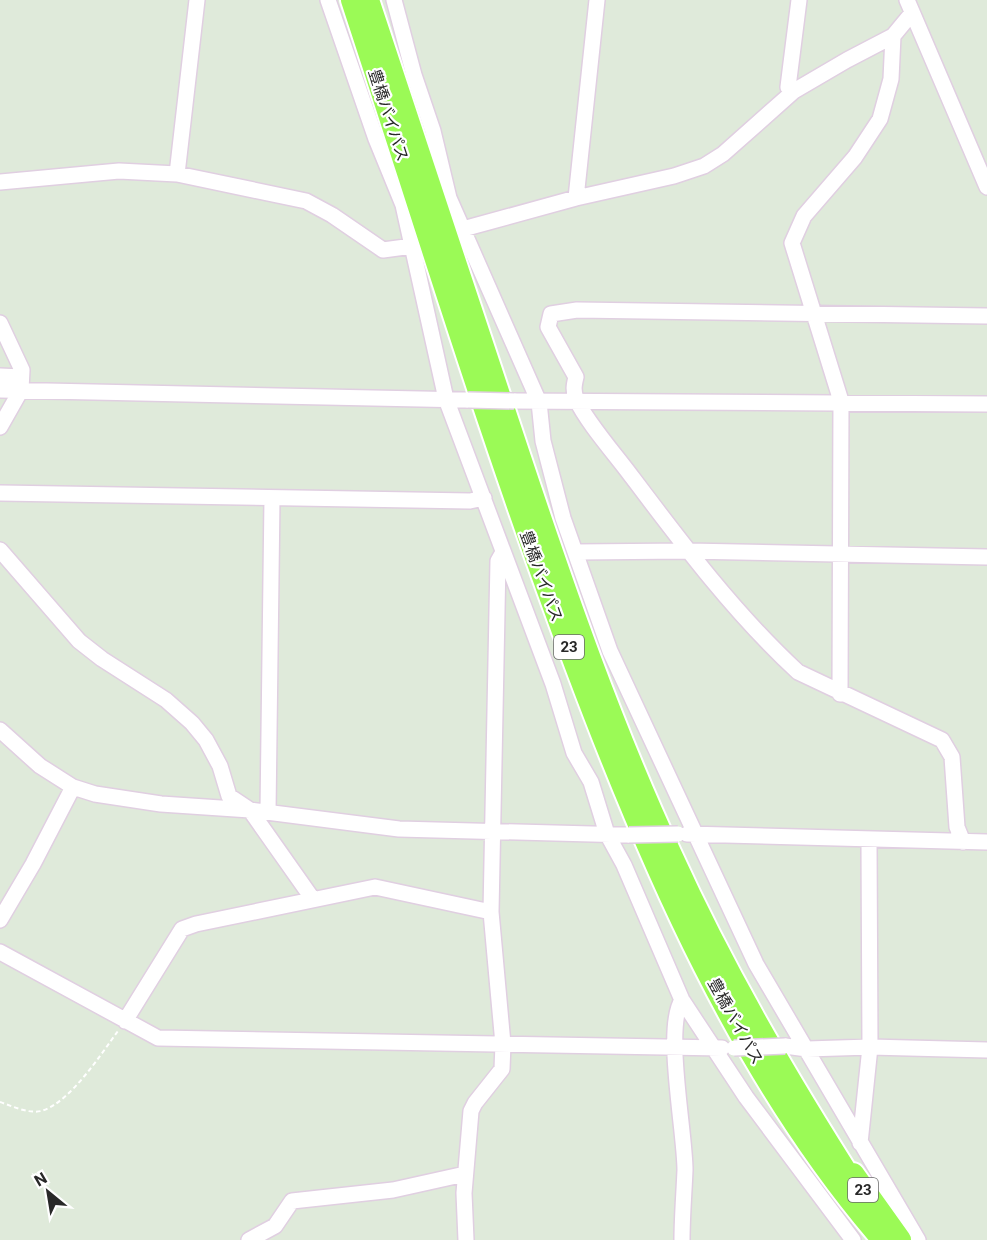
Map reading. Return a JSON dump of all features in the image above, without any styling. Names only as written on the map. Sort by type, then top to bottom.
[{"type":"highway","name":"豊橋バイパス","points":[[358,2],[540,519],[617,728],[669,853],[711,940],[797,1097],[891,1240]]},
{"type":"highway","name":"豊橋バイパス","points":[[358,2],[512,490],[600,730],[658,866],[714,982],[823,1167],[883,1240]]},
{"type":"highway","name":"23","points":[[825,1140],[841,1156],[875,1208],[900,1240]]},
{"type":"highway","name":"23","points":[[823,1167],[871,1240]]},
{"type":"street","points":[[177,174],[197,0]]},
{"type":"street","points":[[394,0],[434,131],[449,198],[539,402],[543,441],[563,518],[610,651],[756,964],[918,1240]]},
{"type":"street","points":[[576,198],[597,0]]},
{"type":"street","points":[[794,92],[788,87],[799,0]]},
{"type":"street","points":[[358,2],[328,3],[376,140],[403,205],[446,399],[552,684],[574,753],[591,782],[607,834],[624,865],[682,1000],[746,1097],[853,1240]]},
{"type":"street","points":[[840,694],[843,555],[841,401],[812,315],[792,243],[804,216],[855,158],[880,118],[891,79],[893,36],[909,6]]},
{"type":"street","points":[[909,6],[987,188]]},
{"type":"street","points":[[463,229],[576,198],[674,176],[704,166],[723,154],[794,92],[893,36]]},
{"type":"street","points":[[0,182],[119,171],[177,174],[306,201],[332,215],[383,250],[413,246]]},
{"type":"street","points":[[963,842],[957,827],[952,757],[942,740],[840,694],[798,672],[779,655],[688,551],[577,400],[573,388],[576,377],[548,327],[551,314],[558,311],[987,316]]},
{"type":"street","points":[[0,323],[22,370],[21,384],[0,427]]},
{"type":"street","points":[[0,376],[21,384]]},
{"type":"street","points":[[0,390],[21,384],[539,402],[577,400],[841,401],[987,404]]},
{"type":"street","points":[[0,493],[470,501],[484,498]]},
{"type":"street","points":[[268,812],[272,498]]},
{"type":"street","points":[[0,550],[79,640],[102,659],[166,700],[192,723],[206,740],[220,766],[229,796],[250,810],[312,898]]},
{"type":"street","points":[[576,552],[688,551],[987,557]]},
{"type":"street","points":[[466,1240],[465,1174],[471,1111],[475,1103],[500,1075],[503,1044],[491,912],[498,561],[502,553]]},
{"type":"street","points":[[0,730],[40,765],[74,787],[95,794],[161,804],[250,810],[399,829],[492,834],[695,834],[868,841],[987,842]]},
{"type":"street","points":[[0,920],[74,787]]},
{"type":"street","points":[[860,1143],[870,1047],[868,841]]},
{"type":"street","points":[[125,1021],[182,929],[312,898],[375,886],[491,912]]},
{"type":"street","points":[[0,952],[158,1038],[186,1041],[987,1050]]},
{"type":"street","points":[[682,1000],[676,1008],[676,1048],[685,1169],[682,1240]]},
{"type":"street","points":[[249,1240],[275,1226],[292,1201],[393,1190],[465,1174]]},
{"type":"path","points":[[0,1102],[35,1111],[51,1105],[81,1081],[125,1021]]}]
